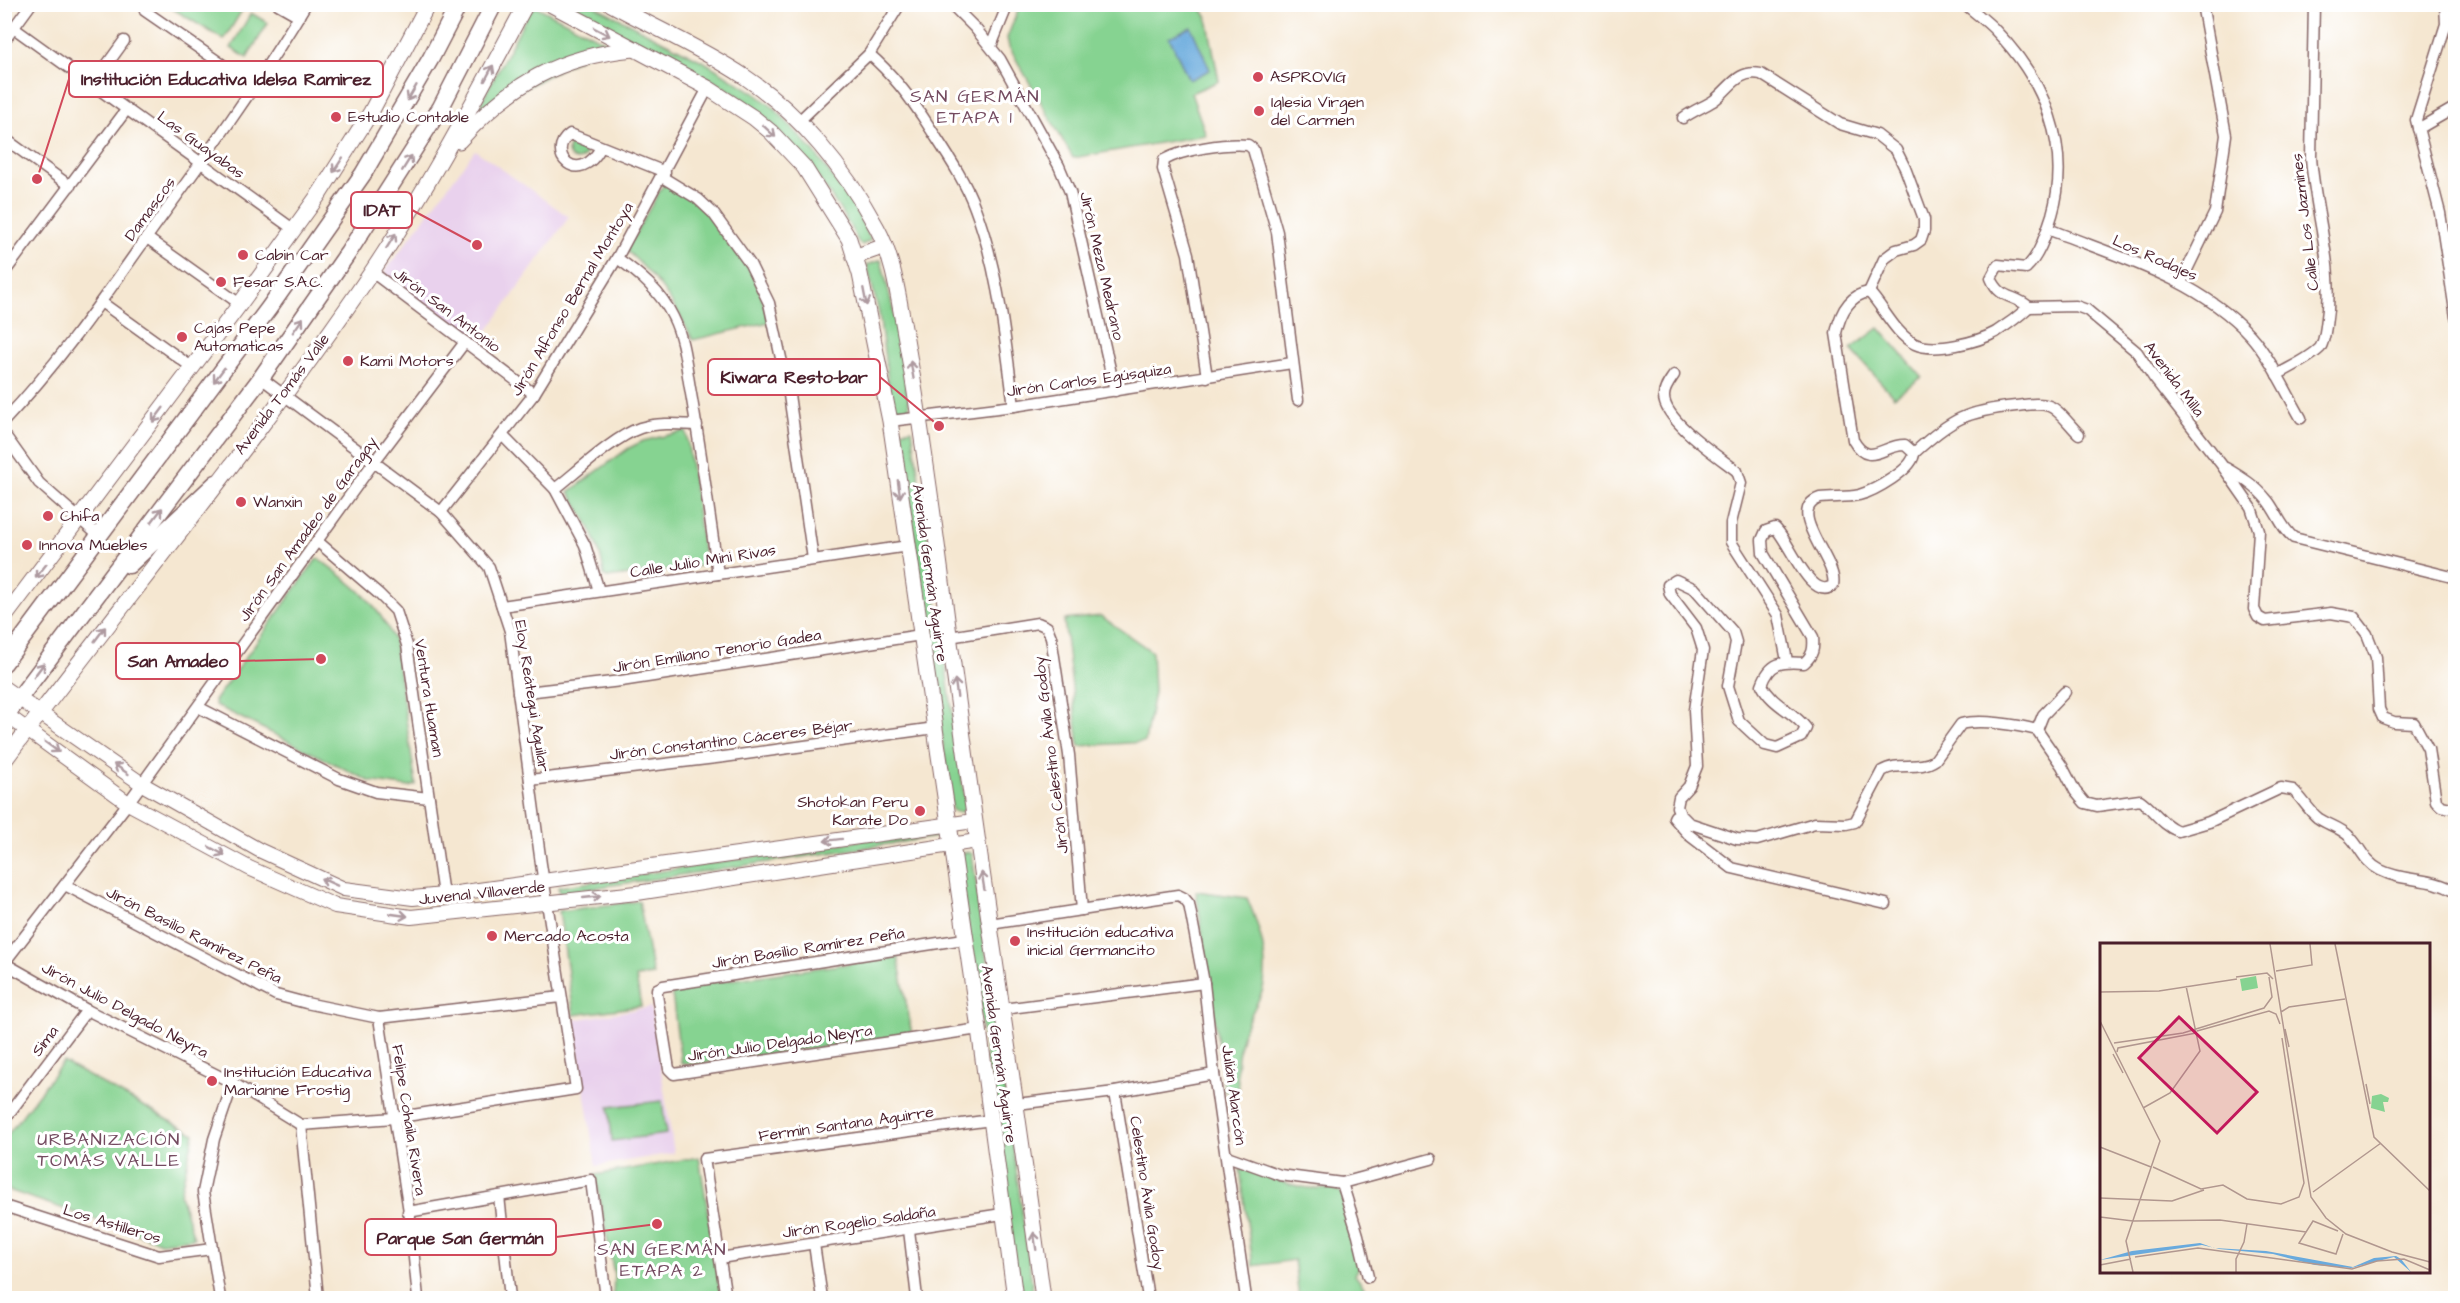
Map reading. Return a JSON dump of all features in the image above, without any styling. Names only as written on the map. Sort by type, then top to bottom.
[{"type":"main road","points":[[4,618],[80,521],[320,193],[371,112],[428,4]]},
{"type":"main road","points":[[4,663],[269,308],[363,174],[431,58],[459,4]]},
{"type":"main road","name":"Avenida Tomás Valle","points":[[5,715],[11,693],[93,598],[261,378],[348,253],[441,107],[494,4]]},
{"type":"main road","name":"Avenida Tomás Valle","points":[[4,761],[284,393],[372,272],[441,161],[526,4]]},
{"type":"main road","name":"Avenida Germán Aguirre","points":[[550,4],[708,88],[754,118],[771,132],[804,167],[849,239],[860,274],[890,421],[950,846],[992,1120],[1002,1214],[1015,1299]]},
{"type":"main road","name":"Avenida Germán Aguirre","points":[[611,4],[725,64],[766,93],[799,121],[831,159],[860,200],[885,246],[898,294],[921,419],[974,821],[1017,1104],[1043,1299]]},
{"type":"main road","points":[[441,161],[465,134],[508,95],[549,69],[602,52],[635,49]]},
{"type":"main road","points":[[854,257],[885,246]]},
{"type":"main road","points":[[93,598],[216,483]]},
{"type":"street","points":[[4,41],[31,4]]},
{"type":"street","points":[[278,4],[299,16]]},
{"type":"street","name":"Damascos","points":[[4,421],[42,380],[201,164],[255,87],[306,4]]},
{"type":"street","points":[[799,121],[869,54],[900,4]]},
{"type":"street","name":"Jirón Meza Medrano","points":[[951,4],[992,46],[1059,166],[1070,192],[1115,391]]},
{"type":"street","points":[[992,46],[1008,4]]},
{"type":"street","points":[[1869,292],[1904,334],[1915,343],[1930,348],[1959,345],[1995,332],[2029,307],[2000,293],[1991,278],[1998,265],[2026,268],[2034,260],[2048,229],[2056,200],[2058,167],[2055,136],[2045,100],[2034,79],[1996,31],[1965,4]]},
{"type":"street","points":[[2181,282],[2215,212],[2226,135],[2202,4]]},
{"type":"street","name":"Calle Los Jazmines","points":[[2277,375],[2320,348],[2324,340],[2330,304],[2329,268],[2310,157],[2314,4]]},
{"type":"street","points":[[2445,4],[2446,24],[2416,120],[2440,213],[2456,316]]},
{"type":"street","points":[[147,8],[255,87]]},
{"type":"street","name":"Las Guayabas","points":[[4,21],[293,230]]},
{"type":"street","points":[[93,84],[124,41]]},
{"type":"street","points":[[869,54],[884,67],[921,114],[975,207],[988,249],[1014,406]]},
{"type":"street","points":[[1683,118],[1713,100],[1743,74],[1752,72],[1761,74],[1840,124],[1877,135],[1896,150],[1924,219],[1924,231],[1921,240],[1914,245],[1896,250],[1884,259],[1869,292]]},
{"type":"street","name":"Jirón Alfonso Bernal Montoya","points":[[441,512],[534,394],[617,258],[708,88]]},
{"type":"street","points":[[2418,129],[2456,107]]},
{"type":"street","points":[[4,273],[127,109]]},
{"type":"street","points":[[4,138],[69,186]]},
{"type":"street","points":[[1207,377],[1188,254],[1164,169],[1164,160],[1173,155],[1195,150],[1248,145],[1253,149],[1277,232],[1298,400]]},
{"type":"street","points":[[601,147],[663,175],[698,199],[713,213],[750,264],[769,303],[789,396],[813,559]]},
{"type":"street","name":"Los Rodajes","points":[[2048,229],[2181,282],[2213,303],[2251,336],[2277,375],[2301,418]]},
{"type":"street","points":[[147,238],[240,304]]},
{"type":"street","points":[[617,258],[650,285],[672,315],[682,341],[697,425],[718,574]]},
{"type":"street","name":"Jirón San Antonio","points":[[372,272],[534,394]]},
{"type":"street","points":[[1869,292],[1860,293],[1851,301],[1838,322],[1836,333],[1853,440],[1858,448],[1866,453],[1881,453],[1900,445],[1910,448],[1914,453],[1914,459],[1908,467],[1861,494],[1815,500],[1808,511],[1807,521],[1834,573],[1833,585],[1829,589],[1823,589],[1811,581],[1798,564],[1781,532],[1775,528],[1766,531],[1762,540],[1763,553],[1813,637],[1814,647],[1811,657],[1804,663],[1787,661],[1776,665],[1766,674],[1762,685],[1767,695],[1806,728],[1801,737],[1790,744],[1777,748],[1765,745],[1738,721],[1728,686],[1736,642],[1733,632],[1695,589],[1676,580],[1668,585],[1670,594],[1696,628],[1703,650],[1694,710],[1697,766],[1689,786],[1679,797],[1674,818],[1689,835],[1732,868],[1886,904]]},
{"type":"street","points":[[101,302],[193,368]]},
{"type":"street","name":"Avenida Milla","points":[[2029,307],[2076,306],[2087,310],[2137,352],[2245,498],[2256,521],[2259,545],[2254,609],[2258,617],[2265,621],[2331,613],[2354,617],[2367,634],[2376,657],[2379,709],[2383,718],[2394,722],[2414,723],[2428,749],[2436,801],[2441,806],[2456,808]]},
{"type":"street","name":"Jirón San Amadeo de Garagay","points":[[5,963],[128,803],[374,462],[465,342]]},
{"type":"street","name":"Jirón Carlos Egúsquiza","points":[[890,421],[1014,406],[1292,363]]},
{"type":"street","points":[[1674,375],[1665,389],[1663,398],[1668,408],[1686,430],[1737,471],[1740,477],[1741,483],[1731,523],[1731,542],[1778,615],[1787,661]]},
{"type":"street","name":"Eloy Reátegui Aguilar","points":[[261,378],[441,512],[489,567],[510,631],[547,902],[576,1089],[394,1118]]},
{"type":"street","points":[[1914,453],[1948,423],[1964,415],[1987,409],[2048,405],[2079,434]]},
{"type":"street","points":[[555,489],[612,444],[640,428],[671,423],[697,425]]},
{"type":"street","points":[[4,434],[39,483],[99,536]]},
{"type":"street","points":[[503,436],[555,489],[585,545],[599,591]]},
{"type":"street","points":[[2221,464],[2249,482],[2267,500],[2288,533],[2294,538],[2456,578]]},
{"type":"street","name":"Ventura Huaman","points":[[317,541],[380,594],[396,611],[407,645],[443,895]]},
{"type":"street","name":"Calle Julio Mini Rivas","points":[[502,606],[908,546]]},
{"type":"street","name":"Jirón Celestino Ávila Godoy","points":[[949,637],[1038,623],[1047,627],[1051,637],[1069,755],[1082,910]]},
{"type":"street","name":"Jirón Emiliano Tenorio Gadea","points":[[518,693],[621,681],[921,635]]},
{"type":"street","points":[[2037,730],[2043,715],[2064,692]]},
{"type":"street","name":"Juvenal Villaverde","points":[[11,693],[142,784],[259,850],[344,889],[413,898],[443,895],[974,821]]},
{"type":"street","points":[[198,707],[339,779],[376,792],[429,798]]},
{"type":"street","name":"Juvenal Villaverde","points":[[5,715],[128,803],[249,868],[335,906],[411,917],[637,893],[977,841]]},
{"type":"street","points":[[1679,797],[1677,807],[1689,823],[1737,839],[1757,840],[1815,823],[1846,824],[1858,819],[1882,771],[1893,767],[1929,764],[1935,760],[1961,724],[2010,725],[2037,730],[2085,803],[2097,806],[2140,800],[2149,806],[2163,823],[2178,831],[2209,822],[2281,788],[2293,790],[2318,818],[2351,838],[2361,855],[2371,864],[2397,876],[2438,882],[2456,892]]},
{"type":"street","name":"Jirón Constantino Cáceres Béjar","points":[[530,780],[724,758],[935,728]]},
{"type":"street","name":"Jirón Basilio Ramírez Peña","points":[[65,885],[276,995],[306,1003],[379,1018],[561,997]]},
{"type":"street","name":"Julián Alarcón","points":[[1082,910],[1178,895],[1189,904],[1204,983],[1214,1074],[1246,1299]]},
{"type":"street","points":[[990,924],[1082,910]]},
{"type":"street","name":"Jirón Basilio Ramírez Peña","points":[[657,989],[964,939]]},
{"type":"street","name":"Jirón Julio Delgado Neyra","points":[[5,963],[87,1010],[233,1083],[300,1125]]},
{"type":"street","points":[[1003,1009],[1204,983]]},
{"type":"street","name":"Jirón Julio Delgado Neyra","points":[[657,989],[669,1070],[674,1074],[979,1029]]},
{"type":"street","name":"Sima","points":[[4,1120],[87,1010]]},
{"type":"street","name":"Felipe Cohaila Rivera","points":[[379,1018],[408,1212],[418,1299]]},
{"type":"street","points":[[1017,1104],[1115,1092],[1214,1074]]},
{"type":"street","points":[[220,1299],[203,1192],[214,1139],[233,1083]]},
{"type":"street","name":"Celestino Ávila Godoy","points":[[1115,1092],[1148,1299]]},
{"type":"street","points":[[318,1299],[300,1125],[394,1118]]},
{"type":"street","name":"Fermin Santana Aguirre","points":[[720,1258],[704,1159],[992,1120]]},
{"type":"street","points":[[1227,1156],[1280,1175],[1342,1183],[1431,1159]]},
{"type":"street","points":[[408,1212],[591,1180],[606,1299]]},
{"type":"street","points":[[1342,1183],[1368,1277]]},
{"type":"street","points":[[499,1196],[510,1299]]},
{"type":"street","name":"Los Astilleros","points":[[4,1206],[159,1256],[212,1249]]},
{"type":"street","name":"Jirón Rogelio Saldaña","points":[[720,1258],[1002,1214]]},
{"type":"street","points":[[909,1230],[917,1299]]},
{"type":"street","points":[[814,1244],[822,1299]]},
{"type":"street","points":[[720,1258],[726,1299]]},
{"type":"shaded area","points":[[475,150],[569,217],[478,344],[384,273]]},
{"type":"shaded area","points":[[651,1007],[674,1153],[596,1166],[573,1020]]},
{"type":"green space","points":[[169,4],[239,4],[244,7],[224,40],[168,6]]},
{"type":"green space","points":[[563,5],[593,5],[706,63],[774,108],[815,153],[855,208],[871,240],[862,245],[859,243],[840,209],[805,162],[754,108],[700,74]]},
{"type":"green space","points":[[1020,5],[1199,5],[1207,18],[1219,81],[1191,93],[1206,135],[1073,158],[1009,47],[1007,38]]},
{"type":"green space","points":[[537,7],[608,43],[479,113],[476,112],[530,10]]},
{"type":"green space","points":[[251,13],[268,23],[247,58],[231,48]]},
{"type":"green space","points":[[573,142],[581,142],[586,147],[584,158],[573,160],[568,155],[568,147]]},
{"type":"green space","points":[[666,180],[720,227],[742,256],[760,291],[769,322],[693,340],[664,292],[648,271],[626,250]]},
{"type":"green space","points":[[881,260],[893,309],[910,410],[892,411],[879,313],[867,265]]},
{"type":"green space","points":[[1879,328],[1922,377],[1894,397],[1851,349]]},
{"type":"green space","points":[[912,429],[966,808],[960,812],[952,810],[899,431]]},
{"type":"green space","points":[[686,431],[705,565],[607,578],[604,576],[600,554],[592,532],[569,492],[629,448],[643,441]]},
{"type":"green space","points":[[319,559],[353,585],[371,603],[394,640],[416,785],[409,787],[369,781],[215,705],[214,701],[316,560]]},
{"type":"green space","points":[[1101,616],[1152,652],[1154,692],[1145,742],[1079,746],[1064,620]]},
{"type":"green space","points":[[941,828],[942,836],[560,893],[558,887]]},
{"type":"green space","points":[[969,852],[972,854],[1034,1298],[1019,1298],[958,854]]},
{"type":"green space","points":[[1196,891],[1247,898],[1256,920],[1264,956],[1262,992],[1240,1046],[1237,1064],[1239,1089],[1225,1092]]},
{"type":"green space","points":[[639,901],[653,975],[636,977],[641,1006],[574,1015],[559,911]]},
{"type":"green space","points":[[898,957],[912,1035],[700,1063],[681,1063],[672,994],[677,987]]},
{"type":"green space","points":[[63,1062],[194,1134],[180,1194],[194,1238],[161,1242],[5,1189],[5,1138]]},
{"type":"green space","points":[[662,1101],[666,1134],[612,1141],[609,1107]]},
{"type":"green space","points":[[699,1157],[722,1298],[613,1298],[614,1274],[595,1175]]},
{"type":"green space","points":[[1244,1168],[1293,1185],[1331,1189],[1342,1193],[1362,1261],[1355,1275],[1369,1294],[1357,1298],[1299,1298],[1294,1260],[1253,1266],[1240,1169]]},
{"type":"water","points":[[1191,27],[1210,70],[1189,80],[1169,37]]},
{"type":"place","name":"ASPROVIG","points":[[1258,77]]},
{"type":"place","name":"Iglesia Virgen del Carmen","points":[[1259,111]]},
{"type":"place","name":"Estudio Contable","points":[[336,117]]},
{"type":"place","name":"Institución Educativa Idelsa Ramirez","points":[[37,179]]},
{"type":"place","name":"IDAT","points":[[477,245]]},
{"type":"place","name":"Cabin Car","points":[[243,255]]},
{"type":"place","name":"Fesar S.A.C.","points":[[221,282]]},
{"type":"place","name":"Cajas Pepe Automaticas","points":[[182,337]]},
{"type":"place","name":"Kami Motors","points":[[348,361]]},
{"type":"place","name":"Kiwara Resto-bar","points":[[939,426]]},
{"type":"place","name":"Wanxin","points":[[241,502]]},
{"type":"place","name":"Chifa","points":[[48,516]]},
{"type":"place","name":"Innova Muebles","points":[[27,545]]},
{"type":"place","name":"San Amadeo","points":[[321,659]]},
{"type":"place","name":"Shotokan Peru Karate Do","points":[[920,811]]},
{"type":"place","name":"Mercado Acosta","points":[[492,936]]},
{"type":"place","name":"Institución educativa inicial Germancito","points":[[1015,941]]},
{"type":"place","name":"Institución Educativa Marianne Frostig","points":[[212,1081]]},
{"type":"place","name":"Parque San Germán","points":[[657,1224]]},
{"type":"district","name":"SAN GERMÁN ETAPA 1","points":[[975,106]]},
{"type":"district","name":"URBANIZACIÓN TOMÁS VALLE","points":[[109,1149]]},
{"type":"district","name":"SAN GERMÁN ETAPA 2","points":[[662,1259]]}]
